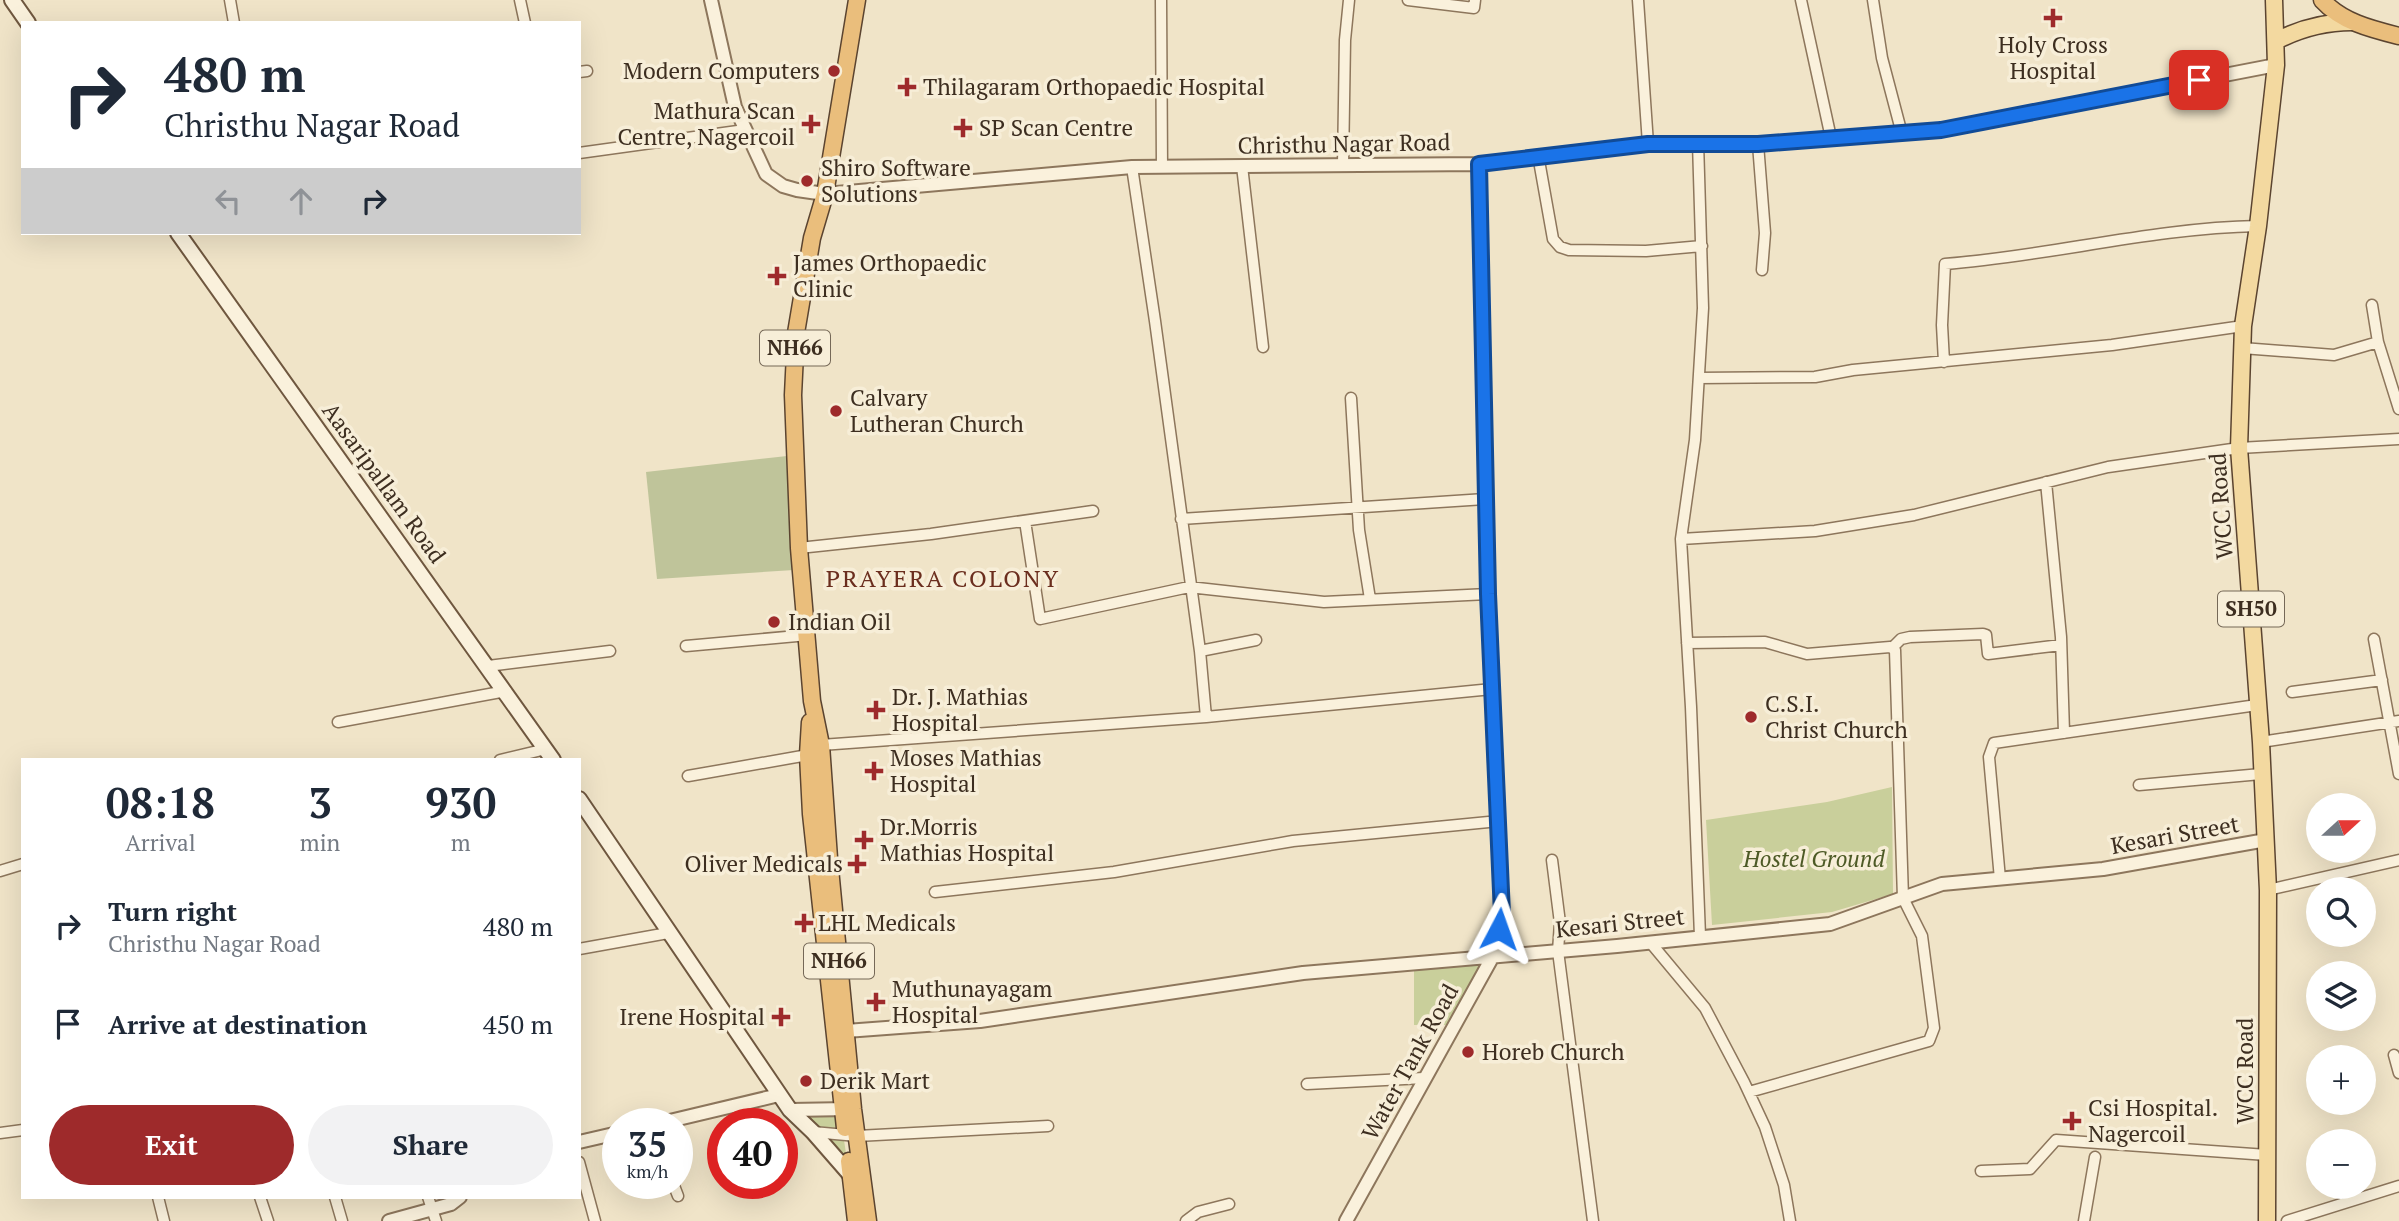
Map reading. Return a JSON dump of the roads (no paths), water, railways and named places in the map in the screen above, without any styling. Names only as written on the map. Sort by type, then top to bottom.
[{"type":"highway","name":"NH66","points":[[857,0],[825,194],[812,238],[796,333],[793,396],[799,548],[812,701],[814,750],[811,814],[857,1179],[868,1221]]},
{"type":"highway","points":[[2322,0],[2352,22],[2399,36]]},
{"type":"highway","name":"NH66","points":[[814,750],[829,858],[846,1031],[848,1110]]},
{"type":"highway","name":"NH66","points":[[856,1221],[857,1179]]},
{"type":"main road","points":[[12,0],[27,21]]},
{"type":"main road","name":"WCC Road","points":[[2267,1221],[2268,890],[2261,742],[2239,448],[2243,326],[2258,226],[2276,65],[2274,0]]},
{"type":"main road","points":[[2276,41],[2315,25],[2352,22]]},
{"type":"main road","name":"Aasaripallam Road","points":[[179,235],[550,754]]},
{"type":"main road","points":[[581,802],[789,1108]]},
{"type":"main road","points":[[798,1118],[857,1179]]},
{"type":"street","points":[[230,0],[234,21]]},
{"type":"street","points":[[520,0],[525,21]]},
{"type":"street","name":"Christhu Nagar Road","points":[[711,0],[735,107],[766,174],[783,186],[825,194],[1132,167],[1479,164],[1648,144],[1758,144],[1902,134],[1941,130],[2276,65]]},
{"type":"street","points":[[1161,0],[1162,167]]},
{"type":"street","points":[[1343,165],[1345,40],[1349,0]]},
{"type":"street","points":[[1408,0],[1474,8],[1475,0]]},
{"type":"street","points":[[1638,0],[1648,144]]},
{"type":"street","points":[[1801,0],[1831,138]]},
{"type":"street","points":[[1872,0],[1882,58],[1902,134]]},
{"type":"street","points":[[581,153],[745,130]]},
{"type":"street","points":[[1698,142],[1703,308],[1695,440],[1681,539],[1700,936]]},
{"type":"street","points":[[1758,144],[1765,233],[1762,270]]},
{"type":"street","points":[[1538,155],[1553,239],[1559,247],[1569,250],[1646,251],[1702,246]]},
{"type":"street","name":"Water Tank Road","points":[[1346,1221],[1493,956],[1502,914],[1485,499],[1479,164]]},
{"type":"street","points":[[1242,166],[1263,347]]},
{"type":"street","points":[[1132,167],[1200,651],[1206,716]]},
{"type":"street","points":[[1944,362],[1942,325],[1945,264],[1996,260],[2209,227],[2258,226]]},
{"type":"street","points":[[2372,305],[2378,342],[2399,409]]},
{"type":"street","points":[[1699,378],[1815,377],[1853,370],[2112,345],[2243,326]]},
{"type":"street","points":[[2242,348],[2334,355],[2378,342]]},
{"type":"street","points":[[1351,398],[1358,507],[1370,599]]},
{"type":"street","points":[[1681,539],[1815,531],[1914,516],[2108,467],[2239,448],[2399,439]]},
{"type":"street","points":[[2046,482],[2061,645],[2064,733]]},
{"type":"street","points":[[1181,519],[1485,499]]},
{"type":"street","points":[[799,548],[1024,522],[1093,511]]},
{"type":"street","points":[[1024,522],[1040,619],[1189,587],[1324,601],[1488,594]]},
{"type":"street","points":[[1687,643],[1765,642],[1807,654],[1893,648],[1901,639],[1910,637],[1983,634],[1986,635],[1988,654],[2061,645]]},
{"type":"street","points":[[686,646],[808,635]]},
{"type":"street","points":[[2374,639],[2394,722],[2399,774]]},
{"type":"street","points":[[1200,651],[1256,640]]},
{"type":"street","points":[[1749,1092],[1929,1041],[1934,1028],[1922,936],[1903,898],[1893,648]]},
{"type":"street","points":[[488,666],[610,651]]},
{"type":"street","points":[[2292,692],[2382,680]]},
{"type":"street","points":[[688,776],[814,750],[1492,689]]},
{"type":"street","points":[[338,722],[506,691]]},
{"type":"street","points":[[2000,879],[1989,757],[1991,746],[2000,740],[2258,705]]},
{"type":"street","points":[[2261,742],[2394,722]]},
{"type":"street","points":[[517,758],[550,754]]},
{"type":"street","points":[[2139,785],[2262,774]]},
{"type":"street","points":[[935,892],[1114,872],[1293,841],[1499,821]]},
{"type":"street","name":"Kesari Street","points":[[846,1031],[980,1021],[1138,1000],[1303,973],[1830,924],[1942,884],[2103,869],[2266,840]]},
{"type":"street","points":[[1552,860],[1560,923],[1558,951],[1593,1221]]},
{"type":"street","points":[[2268,890],[2399,860]]},
{"type":"street","points":[[0,871],[21,865]]},
{"type":"street","points":[[581,948],[668,933]]},
{"type":"street","points":[[1650,942],[1704,1009],[1749,1092],[1765,1127],[1784,1185],[1790,1221]]},
{"type":"street","points":[[2394,1055],[2399,1073]]},
{"type":"street","points":[[1307,1084],[1424,1078]]},
{"type":"street","points":[[693,1115],[779,1095]]},
{"type":"street","points":[[798,1110],[848,1110]]},
{"type":"street","points":[[813,1132],[851,1135],[1048,1126]]},
{"type":"street","points":[[0,1133],[21,1130]]},
{"type":"street","points":[[581,1142],[602,1137]]},
{"type":"street","points":[[1981,1171],[2030,1169],[2056,1140],[2267,1155]]},
{"type":"street","points":[[2084,1221],[2095,1157]]},
{"type":"street","points":[[581,1170],[594,1221]]},
{"type":"street","points":[[2287,1221],[2399,1186]]},
{"type":"street","points":[[158,1199],[164,1221]]},
{"type":"street","points":[[261,1199],[268,1221]]},
{"type":"street","points":[[336,1199],[342,1221]]},
{"type":"street","points":[[429,1199],[435,1216]]},
{"type":"street","points":[[390,1221],[435,1216],[458,1199]]},
{"type":"street","points":[[1186,1221],[1198,1212],[1228,1204]]},
{"type":"place","name":"Holy Cross Hospital","points":[[2053,18]]},
{"type":"place","name":"Modern Computers","points":[[834,71]]},
{"type":"place","name":"Thilagaram Orthopaedic Hospital","points":[[907,87]]},
{"type":"place","name":"Mathura Scan Centre, Nagercoil","points":[[811,124]]},
{"type":"place","name":"SP Scan Centre","points":[[963,128]]},
{"type":"place","name":"Shiro Software Solutions","points":[[807,181]]},
{"type":"place","name":"James Orthopaedic Clinic","points":[[777,276]]},
{"type":"place","name":"Calvary Lutheran Church","points":[[836,411]]},
{"type":"place","name":"Indian Oil","points":[[774,622]]},
{"type":"place","name":"Dr. J. Mathias Hospital","points":[[876,710]]},
{"type":"place","name":"C.S.I. Christ Church","points":[[1751,717]]},
{"type":"place","name":"Moses Mathias Hospital","points":[[874,771]]},
{"type":"place","name":"Dr.Morris Mathias Hospital","points":[[864,840]]},
{"type":"place","name":"Oliver Medicals","points":[[857,864]]},
{"type":"place","name":"LHL Medicals","points":[[804,923]]},
{"type":"place","name":"Muthunayagam Hospital","points":[[876,1002]]},
{"type":"place","name":"Irene Hospital","points":[[781,1017]]},
{"type":"place","name":"Horeb Church","points":[[1468,1052]]},
{"type":"place","name":"Derik Mart","points":[[806,1081]]},
{"type":"place","name":"Csi Hospital. Nagercoil","points":[[2072,1121]]},
{"type":"district","name":"PRAYERA COLONY","points":[[943,579]]},
{"type":"park label","name":"Hostel Ground","points":[[1814,859]]}]
